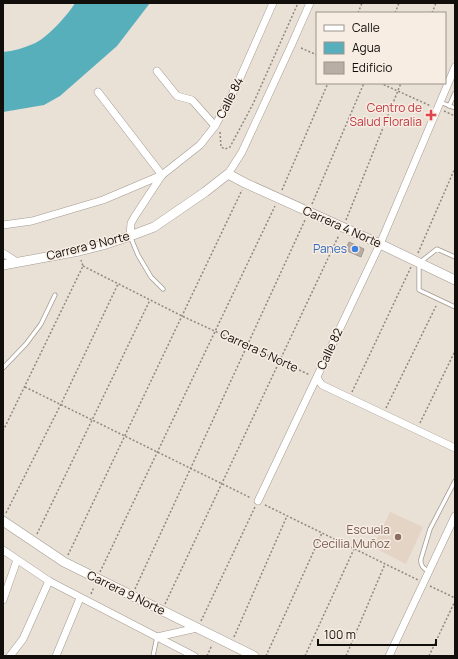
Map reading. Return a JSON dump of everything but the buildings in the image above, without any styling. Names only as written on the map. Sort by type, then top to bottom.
[{"type":"street","name":"Calle 84","points":[[162,175],[200,145],[215,126],[236,87],[273,3]]},
{"type":"street","points":[[228,174],[242,152],[310,3]]},
{"type":"street","name":"Calle 82","points":[[258,501],[380,244],[455,67]]},
{"type":"street","points":[[157,71],[177,96],[192,100],[215,126]]},
{"type":"street","points":[[98,92],[162,175]]},
{"type":"street","name":"Carrera 9 Norte","points":[[3,265],[79,251],[130,236],[154,227],[205,192],[228,174]]},
{"type":"street","name":"Carrera 4 Norte","points":[[228,174],[380,244],[415,265],[455,280]]},
{"type":"street","points":[[3,225],[32,220],[103,200],[162,175]]},
{"type":"street","points":[[130,236],[131,224],[135,216],[162,175]]},
{"type":"street","points":[[3,253],[17,262]]},
{"type":"street","points":[[317,378],[322,385],[455,448]]},
{"type":"street","points":[[389,656],[455,516]]},
{"type":"street","name":"Carrera 9 Norte","points":[[3,521],[64,562],[254,656]]},
{"type":"street","name":"Carrera 9 Norte","points":[[3,550],[49,581],[194,656]]},
{"type":"street","points":[[3,600],[17,560]]},
{"type":"street","points":[[10,656],[23,639],[49,581]]},
{"type":"street","points":[[56,656],[80,598]]},
{"type":"street","points":[[157,637],[197,628]]},
{"type":"lane","points":[[450,106],[455,93]]},
{"type":"lane","points":[[439,105],[455,108]]},
{"type":"lane","points":[[130,236],[150,277],[163,289]]},
{"type":"lane","points":[[455,257],[438,249],[415,265],[419,290],[455,307]]},
{"type":"lane","points":[[3,368],[26,344],[41,324],[54,295]]},
{"type":"lane","points":[[428,572],[422,567],[420,559],[430,529],[455,481]]},
{"type":"lane","points":[[153,656],[157,637]]},
{"type":"path","points":[[215,126],[220,132],[221,147],[225,149],[230,147],[253,104],[298,3]]},
{"type":"path","points":[[301,48],[316,55]]},
{"type":"path","points":[[282,190],[328,84]]},
{"type":"path","points":[[312,204],[364,84]]},
{"type":"path","points":[[382,84],[397,91],[439,105],[455,116]]},
{"type":"path","points":[[346,220],[400,84]]},
{"type":"path","points":[[418,253],[455,168]]},
{"type":"path","points":[[64,562],[242,190]]},
{"type":"path","points":[[87,602],[275,206]]},
{"type":"path","points":[[132,596],[305,219]]},
{"type":"path","points":[[162,611],[339,235]]},
{"type":"path","points":[[349,397],[415,265]]},
{"type":"path","name":"Carrera 5 Norte","points":[[25,387],[83,266],[182,316],[317,378]]},
{"type":"path","points":[[3,518],[61,404],[118,284]]},
{"type":"path","points":[[34,541],[150,300]]},
{"type":"path","points":[[384,414],[436,306]]},
{"type":"path","points":[[417,430],[455,351]]},
{"type":"path","points":[[3,432],[25,387],[424,582],[455,599],[430,656]]},
{"type":"path","points":[[197,628],[258,501]]},
{"type":"path","points":[[230,644],[288,516]]},
{"type":"path","points":[[266,656],[322,533]]},
{"type":"path","points":[[305,656],[354,549]]},
{"type":"path","points":[[346,656],[385,563]]},
{"type":"path","points":[[207,656],[216,637]]},
{"type":"shaded area","name":"Escuela Cecilia Muñoz","points":[[390,512],[423,527],[406,564],[373,547]]},
{"type":"water","points":[[75,3],[150,3],[117,46],[60,96],[44,105],[3,112],[3,52],[22,48],[38,42],[56,26]]},
{"type":"place","name":"Centro de Salud Floralia","points":[[431,115]]},
{"type":"place","name":"Panes","points":[[355,249]]},
{"type":"place","name":"Escuela Cecilia Muñoz","points":[[398,537]]}]
